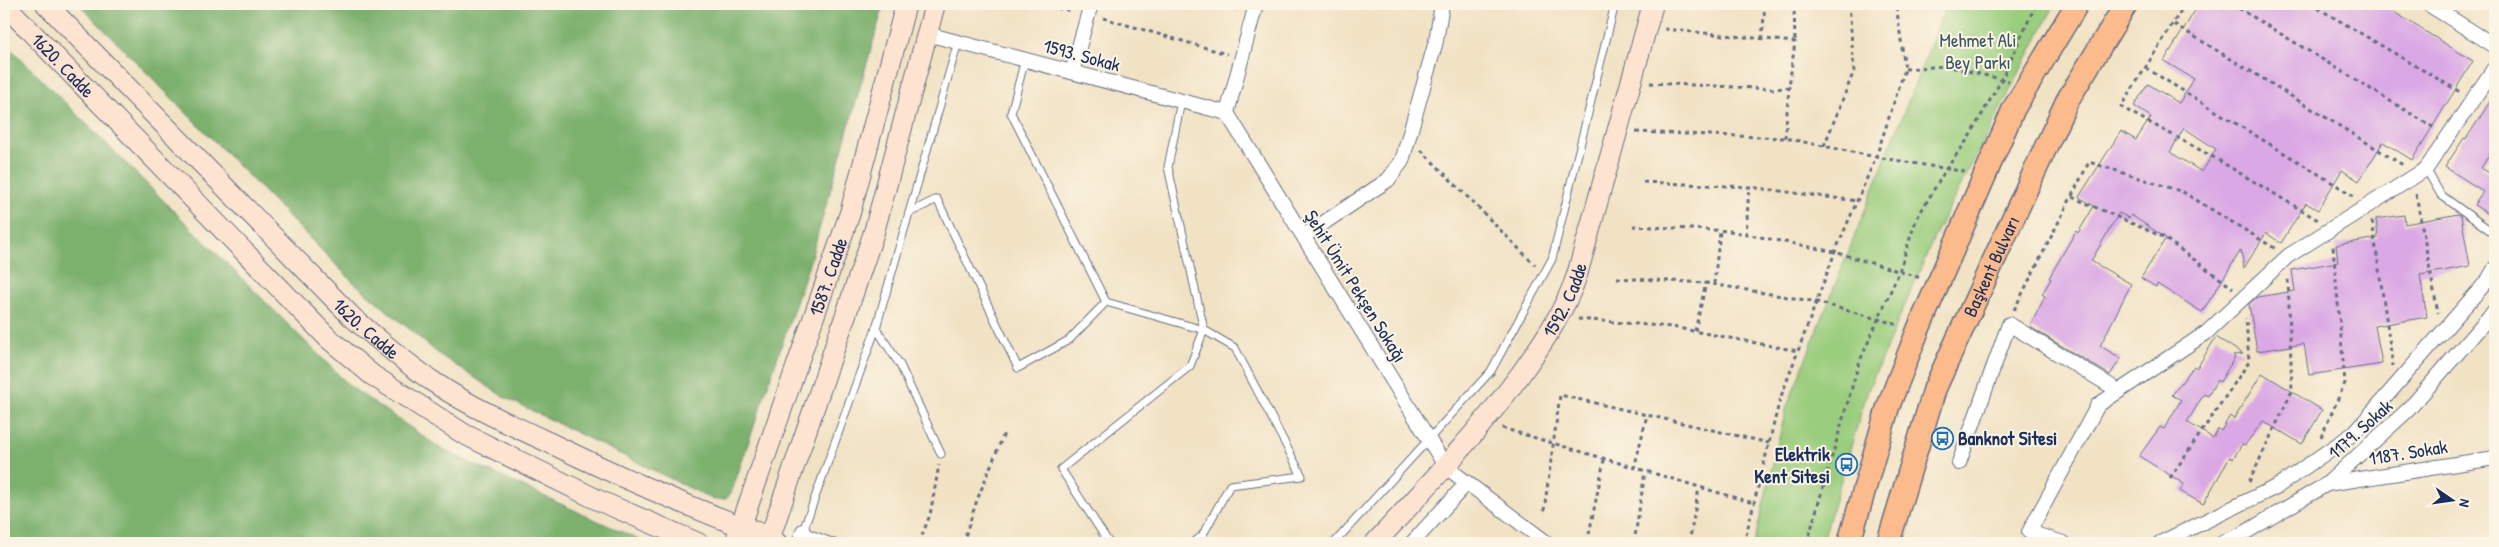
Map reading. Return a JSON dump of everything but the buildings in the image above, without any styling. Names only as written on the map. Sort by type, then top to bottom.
[{"type":"main road","name":"1620. Cadde","points":[[4,4],[328,338],[372,375],[464,434],[600,501],[698,543]]},
{"type":"main road","name":"1620. Cadde","points":[[46,4],[352,316],[392,352],[436,384],[483,411],[626,480],[697,511],[738,535],[772,541]]},
{"type":"main road","name":"1587. Cadde","points":[[738,535],[850,213],[906,4]]},
{"type":"main road","name":"1587. Cadde","points":[[772,541],[874,232],[935,4]]},
{"type":"main road","name":"1592. Cadde","points":[[1375,543],[1446,467],[1483,422],[1528,363],[1557,318],[1577,276],[1653,4]]},
{"type":"main road","name":"Başkent Bulvarı","points":[[1849,543],[1888,407],[1938,282],[2014,108],[2077,4]]},
{"type":"main road","name":"Başkent Bulvarı","points":[[1888,543],[1935,388],[2066,101],[2126,4]]},
{"type":"street","points":[[1304,236],[1388,180],[1402,161],[1436,41],[1442,4]]},
{"type":"street","points":[[2428,4],[2495,46]]},
{"type":"street","points":[[1072,72],[1089,9]]},
{"type":"street","points":[[1228,113],[1254,9]]},
{"type":"street","name":"1593. Sokak","points":[[927,34],[1228,113]]},
{"type":"street","points":[[2064,543],[2029,532],[2098,404],[2206,333],[2288,256],[2426,169],[2449,138],[2495,68]]},
{"type":"street","name":"Şehit Ümit Pekşen Sokağı","points":[[1228,113],[1446,467],[1547,543]]},
{"type":"street","points":[[2160,543],[2278,486],[2354,432],[2488,280],[2495,268]]},
{"type":"street","name":"1179. Sokak","points":[[2222,543],[2242,535],[2327,484],[2409,410],[2493,317]]},
{"type":"street","points":[[1959,463],[2009,324],[2119,391]]},
{"type":"street","name":"1187. Sokak","points":[[2327,484],[2495,458]]},
{"type":"street","points":[[1412,543],[1467,483]]},
{"type":"lane","points":[[1334,543],[1491,371],[1552,259],[1616,4]]},
{"type":"lane","points":[[834,543],[801,537],[876,328],[958,42]]},
{"type":"lane","points":[[1025,60],[1011,113],[1106,302],[1204,330],[1235,348],[1302,476],[1230,485],[1202,536],[1193,543]]},
{"type":"lane","points":[[1109,543],[1061,469],[1190,366],[1204,330],[1168,167],[1180,101]]},
{"type":"lane","points":[[2426,169],[2441,195],[2495,234]]},
{"type":"lane","points":[[909,213],[937,199],[1018,368],[1070,340],[1106,302]]},
{"type":"lane","points":[[876,328],[900,365],[941,454]]},
{"type":"path","points":[[1034,4],[1089,9],[1242,58]]},
{"type":"path","points":[[1218,4],[1254,9]]},
{"type":"path","points":[[1762,39],[1766,4]]},
{"type":"path","points":[[1785,138],[1794,42],[1794,4]]},
{"type":"path","points":[[1824,146],[1854,71],[1849,4]]},
{"type":"path","points":[[1744,543],[1780,399],[1834,252],[1876,157],[1905,69],[1896,4]]},
{"type":"path","points":[[1808,543],[1859,363],[1899,272],[1916,220],[1946,169],[1968,139],[2002,79],[2036,4]]},
{"type":"path","points":[[2185,4],[2121,107],[2213,157],[2332,229],[2345,382],[2308,465]]},
{"type":"path","points":[[2232,4],[2449,138]]},
{"type":"path","points":[[2311,4],[2473,100]]},
{"type":"path","points":[[2174,24],[2406,166],[2426,169]]},
{"type":"path","points":[[1646,27],[1794,42]]},
{"type":"path","points":[[1905,69],[1946,66],[2002,79],[2026,88]]},
{"type":"path","points":[[2146,68],[2369,206],[2396,385]]},
{"type":"path","points":[[1631,82],[1776,89],[1789,87]]},
{"type":"path","points":[[1618,130],[1661,134],[1785,138],[1876,157],[1985,175]]},
{"type":"path","points":[[1409,137],[1544,274]]},
{"type":"path","points":[[2009,324],[2088,162],[2183,192],[2288,256],[2292,391],[2238,505]]},
{"type":"path","points":[[2414,178],[2442,333]]},
{"type":"path","points":[[1643,182],[1749,187],[1857,201]]},
{"type":"path","points":[[1746,235],[1749,187]]},
{"type":"path","points":[[2072,197],[2163,237],[2245,296],[2249,362],[2170,478]]},
{"type":"path","points":[[1633,226],[1720,231],[1746,235],[1834,252],[1938,282]]},
{"type":"path","points":[[1714,284],[1720,231]]},
{"type":"path","points":[[1617,278],[1714,284],[1817,302],[1918,330]]},
{"type":"path","points":[[1695,331],[1706,283]]},
{"type":"path","points":[[1557,318],[1672,327],[1798,351]]},
{"type":"path","points":[[1544,511],[1560,395],[1769,443]]},
{"type":"path","points":[[1634,469],[1647,415]]},
{"type":"path","points":[[1483,422],[1554,446],[1753,503]]},
{"type":"path","points":[[963,543],[977,500],[1005,431]]},
{"type":"path","points":[[919,543],[930,516],[941,454]]},
{"type":"path","points":[[1589,534],[1604,460]]},
{"type":"path","points":[[1634,543],[1645,472]]},
{"type":"path","points":[[1688,543],[1699,488]]},
{"type":"green space","points":[[79,4],[884,4],[810,261],[732,491],[726,499],[714,500],[504,397],[440,355],[351,280]]},
{"type":"green space","name":"Mehmet Ali Bey Parkı","points":[[1932,4],[2055,4],[1936,233],[1868,390],[1822,543],[1754,543],[1786,409],[1944,11]]},
{"type":"green space","points":[[4,42],[351,387],[443,450],[646,543],[4,543]]},
{"type":"place","name":"Banknot Sitesi","points":[[1942,438]]},
{"type":"place","name":"Elektrik Kent Sitesi","points":[[1846,465]]}]
